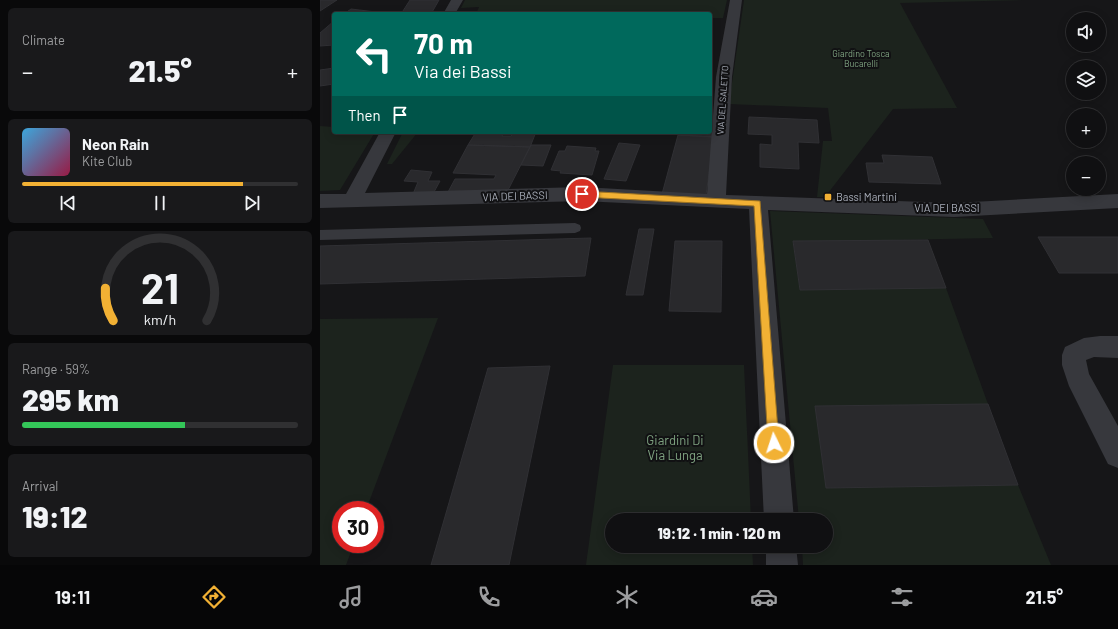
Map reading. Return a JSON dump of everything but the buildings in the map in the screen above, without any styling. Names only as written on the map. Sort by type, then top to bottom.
[{"type":"street","points":[[450,12],[457,0]]},
{"type":"street","name":"VIA DEL SALETTO","points":[[716,201],[724,77],[736,0]]},
{"type":"street","points":[[352,200],[387,134]]},
{"type":"street","name":"VIA DEI BASSI","points":[[320,201],[582,194],[758,203],[954,210],[1118,201]]},
{"type":"street","points":[[758,203],[779,513]]},
{"type":"street","points":[[1118,347],[1093,347],[1081,349],[1074,355],[1074,365],[1078,378],[1118,454]]},
{"type":"street","points":[[781,553],[782,565]]},
{"type":"lane","points":[[320,234],[574,228]]},
{"type":"green space","points":[[465,0],[727,0],[723,18],[712,18],[712,12],[477,12],[479,7],[461,8]]},
{"type":"green space","name":"Giardino Tosca Bucarelli","points":[[744,0],[1025,0],[900,3],[957,108],[893,109],[825,197],[817,197],[823,141],[832,141],[828,108],[729,104]]},
{"type":"green space","points":[[320,126],[332,127],[332,134],[374,134],[340,190],[320,191]]},
{"type":"green space","points":[[402,134],[416,134],[392,164],[387,164]]},
{"type":"green space","points":[[770,211],[983,219],[993,238],[793,242],[800,290],[946,288],[988,404],[815,406],[826,488],[1018,485],[1051,565],[803,565],[802,553],[833,553],[833,513],[798,513]]},
{"type":"green space","points":[[438,318],[369,501],[332,501],[332,553],[351,553],[346,565],[320,565],[320,319]]},
{"type":"green space","name":"Giardini Di Via Lunga","points":[[613,365],[744,365],[751,513],[605,513],[605,553],[752,553],[753,565],[586,565]]},
{"type":"place","name":"Bassi Martini","points":[[828,197]]},
{"type":"route","points":[[582,194],[758,203],[774,443]]}]
